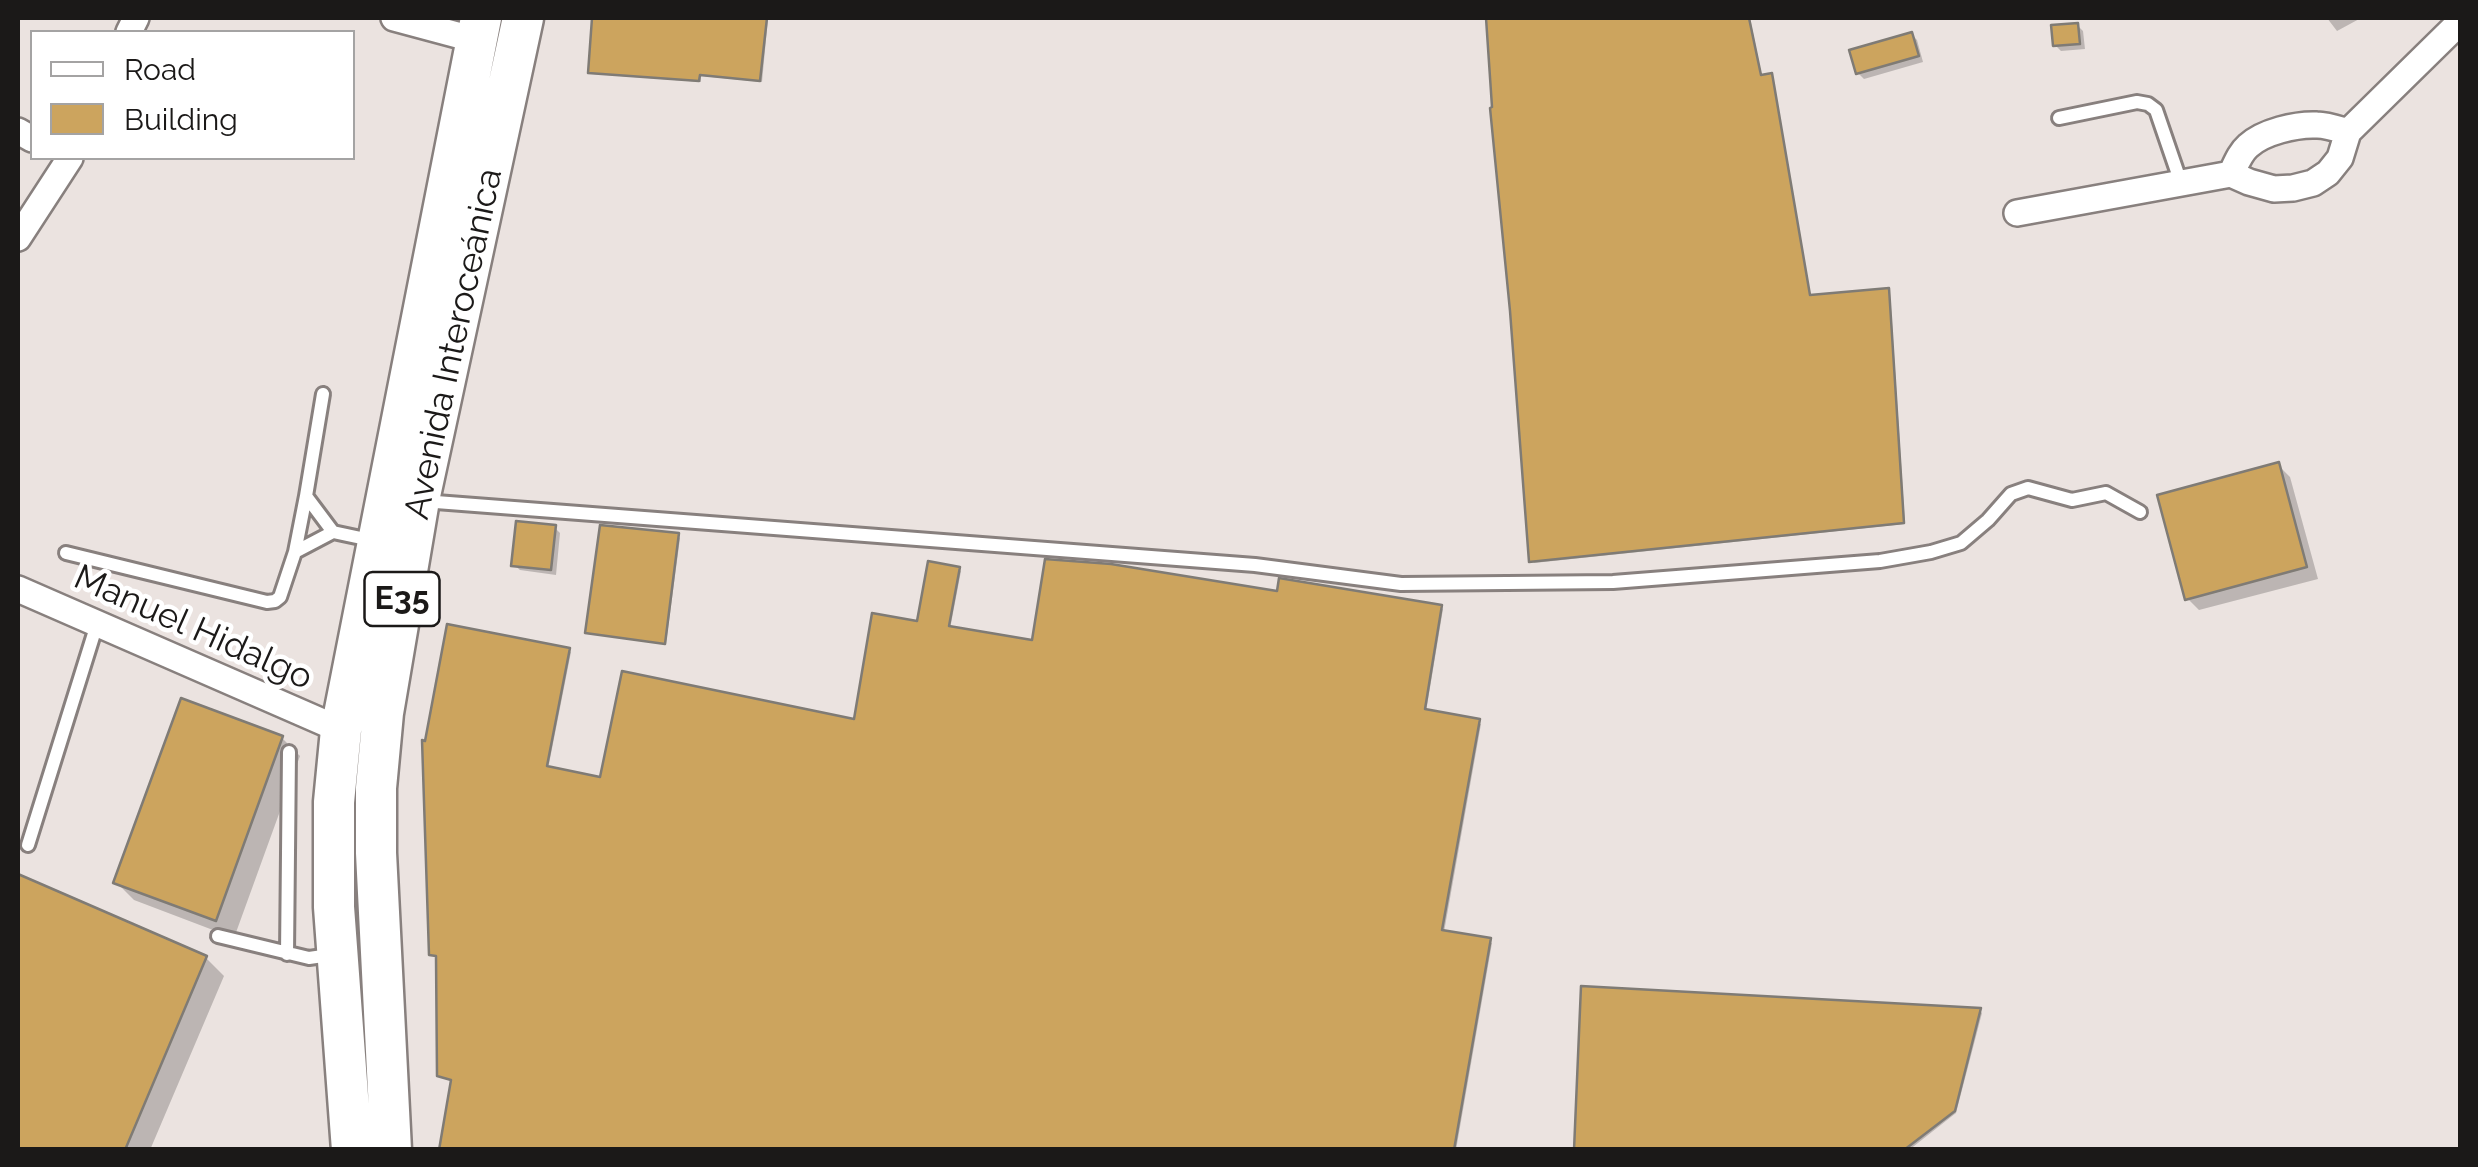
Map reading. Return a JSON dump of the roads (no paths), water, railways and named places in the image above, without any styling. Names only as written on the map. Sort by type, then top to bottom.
[{"type":"highway","name":"Avenida Interoceánica","points":[[390,1150],[376,853],[382,713],[420,500],[523,18]]},
{"type":"highway","name":"Avenida Interoceánica","points":[[352,1150],[334,908],[334,802],[341,730],[479,29]]},
{"type":"street","points":[[394,18],[479,29]]},
{"type":"street","points":[[2017,213],[2231,174],[2274,189],[2312,183],[2328,173],[2340,158],[2348,132],[2460,22]]},
{"type":"street","points":[[2231,174],[2248,146],[2262,138],[2307,125],[2348,132]]},
{"type":"street","points":[[18,238],[69,160]]},
{"type":"street","name":"Manuel Hidalgo","points":[[18,589],[341,730]]},
{"type":"lane","points":[[2059,118],[2137,102],[2148,104],[2156,110],[2181,183]]},
{"type":"lane","points":[[66,553],[275,602],[294,552],[323,394]]},
{"type":"lane","points":[[420,500],[1255,566],[1401,584],[1613,582],[1880,561],[1961,543],[2011,494],[2028,488],[2072,500],[2106,493],[2140,512]]},
{"type":"lane","points":[[306,496],[333,532]]},
{"type":"lane","points":[[294,552],[333,532],[378,542]]},
{"type":"lane","points":[[28,845],[97,624]]},
{"type":"lane","points":[[287,954],[289,752]]},
{"type":"lane","points":[[218,936],[309,958],[338,954]]}]
